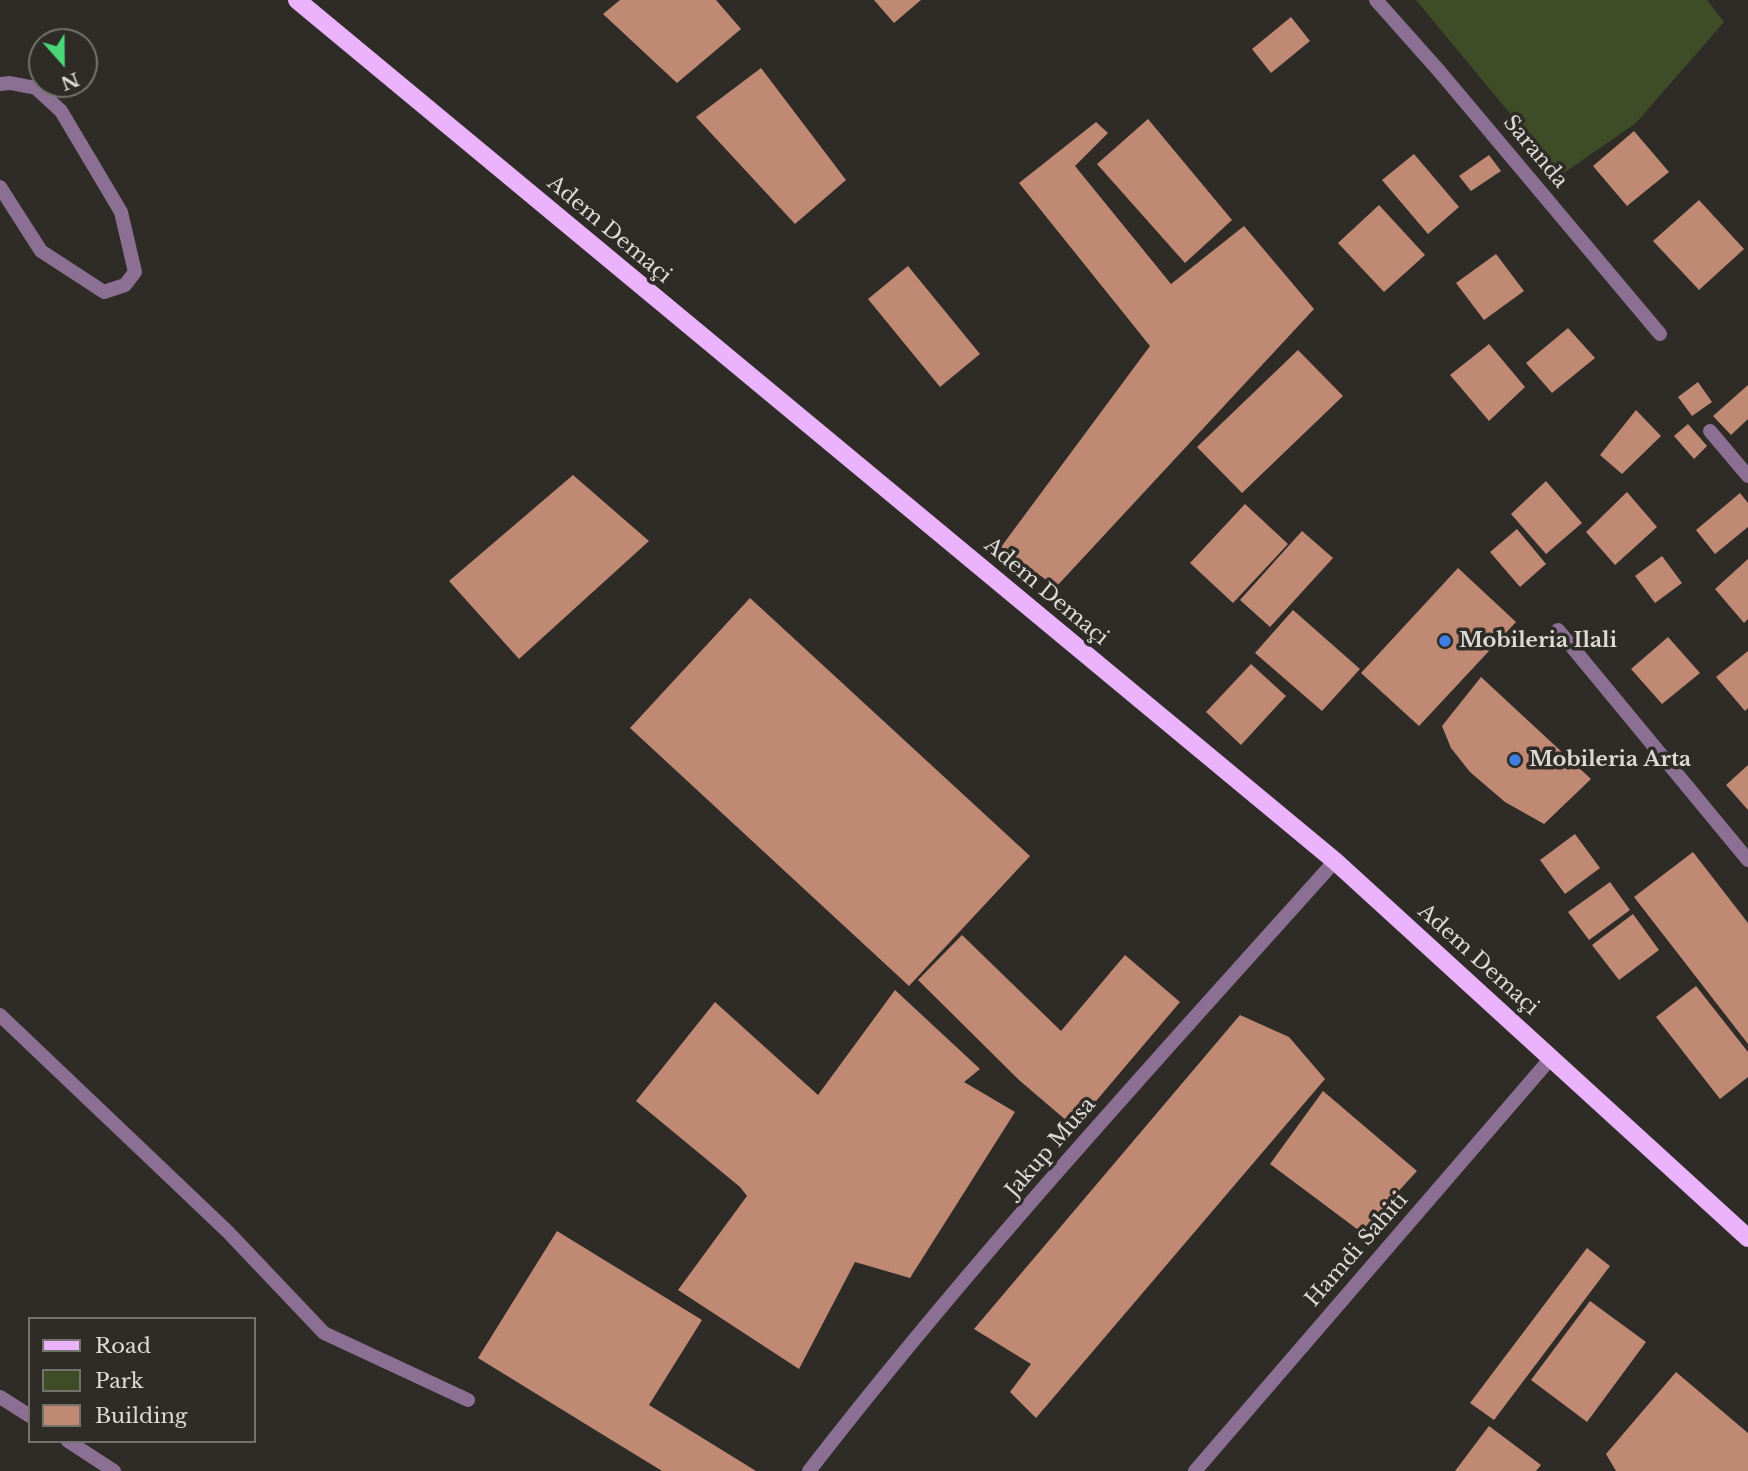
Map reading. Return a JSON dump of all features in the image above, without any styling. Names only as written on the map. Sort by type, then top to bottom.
[{"type":"main road","name":"Adem Demaçi","points":[[297,0],[1335,861],[1748,1238]]},
{"type":"street","name":"Saranda","points":[[1376,0],[1440,72],[1660,334]]},
{"type":"street","points":[[0,85],[10,83],[36,89],[61,111],[121,212],[135,272],[125,285],[104,292],[41,251],[0,187]]},
{"type":"street","points":[[1710,431],[1748,476]]},
{"type":"street","points":[[1558,630],[1748,860]]},
{"type":"street","name":"Jakup Musa","points":[[809,1471],[873,1388],[1076,1149],[1335,861]]},
{"type":"street","points":[[0,1015],[228,1232],[324,1334],[468,1400]]},
{"type":"street","name":"Hamdi Sahiti","points":[[1195,1471],[1551,1058]]},
{"type":"street","points":[[0,1397],[28,1415]]},
{"type":"street","points":[[71,1443],[114,1471]]},
{"type":"green space","points":[[1416,0],[1707,0],[1724,22],[1636,123],[1561,175]]},
{"type":"building","points":[[620,0],[716,0],[741,29],[677,83],[603,14]]},
{"type":"building","points":[[874,0],[921,0],[894,23]]},
{"type":"building","points":[[1291,17],[1310,41],[1271,73],[1252,49]]},
{"type":"building","points":[[761,68],[846,180],[795,224],[696,117]]},
{"type":"building","points":[[1148,119],[1232,220],[1185,263],[1097,164]]},
{"type":"building","points":[[1096,122],[1108,133],[1075,166],[1171,284],[1244,226],[1314,309],[1056,587],[1001,547],[1150,346],[1019,183]]},
{"type":"building","points":[[1634,131],[1669,172],[1627,206],[1593,166]]},
{"type":"building","points":[[1414,154],[1459,207],[1428,234],[1382,180]]},
{"type":"building","points":[[1489,155],[1501,171],[1471,191],[1459,176]]},
{"type":"building","points":[[1699,200],[1744,249],[1699,290],[1653,241]]},
{"type":"building","points":[[1379,205],[1425,255],[1384,292],[1338,243]]},
{"type":"building","points":[[1496,254],[1524,291],[1484,320],[1456,283]]},
{"type":"building","points":[[908,266],[980,354],[940,387],[868,299]]},
{"type":"building","points":[[1568,328],[1595,358],[1552,393],[1526,363]]},
{"type":"building","points":[[1489,344],[1525,387],[1489,421],[1450,375]]},
{"type":"building","points":[[1298,350],[1343,396],[1242,493],[1197,447]]},
{"type":"building","points":[[1698,382],[1712,402],[1692,416],[1678,397]]},
{"type":"building","points":[[1748,385],[1748,419],[1731,435],[1713,416]]},
{"type":"building","points":[[1636,410],[1661,436],[1622,474],[1600,455]]},
{"type":"building","points":[[1688,424],[1707,446],[1694,459],[1674,436]]},
{"type":"building","points":[[573,475],[649,541],[519,659],[449,581]]},
{"type":"building","points":[[1546,481],[1582,523],[1546,554],[1511,514]]},
{"type":"building","points":[[1627,492],[1657,527],[1615,565],[1586,532]]},
{"type":"building","points":[[1740,493],[1748,503],[1748,527],[1715,554],[1696,530]]},
{"type":"building","points":[[1245,504],[1288,544],[1233,603],[1190,563]]},
{"type":"building","points":[[1517,529],[1546,564],[1520,587],[1490,552]]},
{"type":"building","points":[[1302,531],[1333,558],[1270,627],[1240,600]]},
{"type":"building","points":[[1662,556],[1682,583],[1655,603],[1635,576]]},
{"type":"building","points":[[1748,559],[1748,619],[1744,623],[1715,589]]},
{"type":"building","name":"Mobileria Ilali","points":[[1458,568],[1516,622],[1419,726],[1361,673]]},
{"type":"building","points":[[750,598],[1030,856],[909,986],[630,728]]},
{"type":"building","points":[[1293,610],[1360,669],[1322,711],[1255,653]]},
{"type":"building","points":[[1668,637],[1700,673],[1662,704],[1631,669]]},
{"type":"building","points":[[1748,651],[1748,708],[1745,711],[1716,677]]},
{"type":"building","points":[[1251,664],[1286,696],[1241,745],[1206,712]]},
{"type":"building","name":"Mobileria Arta","points":[[1481,677],[1591,779],[1544,824],[1505,802],[1470,772],[1451,748],[1442,726]]},
{"type":"building","points":[[1748,765],[1748,810],[1726,785]]},
{"type":"building","points":[[1575,834],[1600,868],[1565,894],[1540,860]]},
{"type":"building","points":[[1693,852],[1748,923],[1748,1044],[1634,897]]},
{"type":"building","points":[[1610,882],[1630,910],[1589,940],[1568,912]]},
{"type":"building","points":[[1633,914],[1659,950],[1619,980],[1592,945]]},
{"type":"building","points":[[962,935],[1061,1031],[1125,955],[1180,1002],[1074,1127],[1019,1080],[918,980]]},
{"type":"building","points":[[1696,986],[1748,1052],[1748,1077],[1720,1099],[1656,1017]]},
{"type":"building","points":[[895,990],[980,1069],[964,1082],[1015,1112],[910,1278],[855,1262],[799,1369],[678,1290],[747,1196],[740,1187],[636,1101],[715,1002],[818,1095]]},
{"type":"building","points":[[1240,1015],[1289,1037],[1325,1079],[1036,1418],[1010,1392],[1031,1364],[974,1329]]},
{"type":"building","points":[[1323,1091],[1417,1171],[1361,1232],[1270,1164]]},
{"type":"building","points":[[557,1231],[702,1320],[649,1405],[756,1471],[662,1471],[478,1358]]},
{"type":"building","points":[[1587,1248],[1610,1266],[1494,1420],[1470,1403]]},
{"type":"building","points":[[1590,1301],[1646,1342],[1587,1422],[1531,1380]]},
{"type":"building","points":[[1676,1372],[1748,1433],[1748,1471],[1616,1471],[1606,1454]]},
{"type":"building","points":[[1489,1426],[1541,1465],[1536,1471],[1455,1471]]},
{"type":"place","name":"Mobileria Ilali","points":[[1445,641]]},
{"type":"place","name":"Mobileria Arta","points":[[1515,760]]}]
